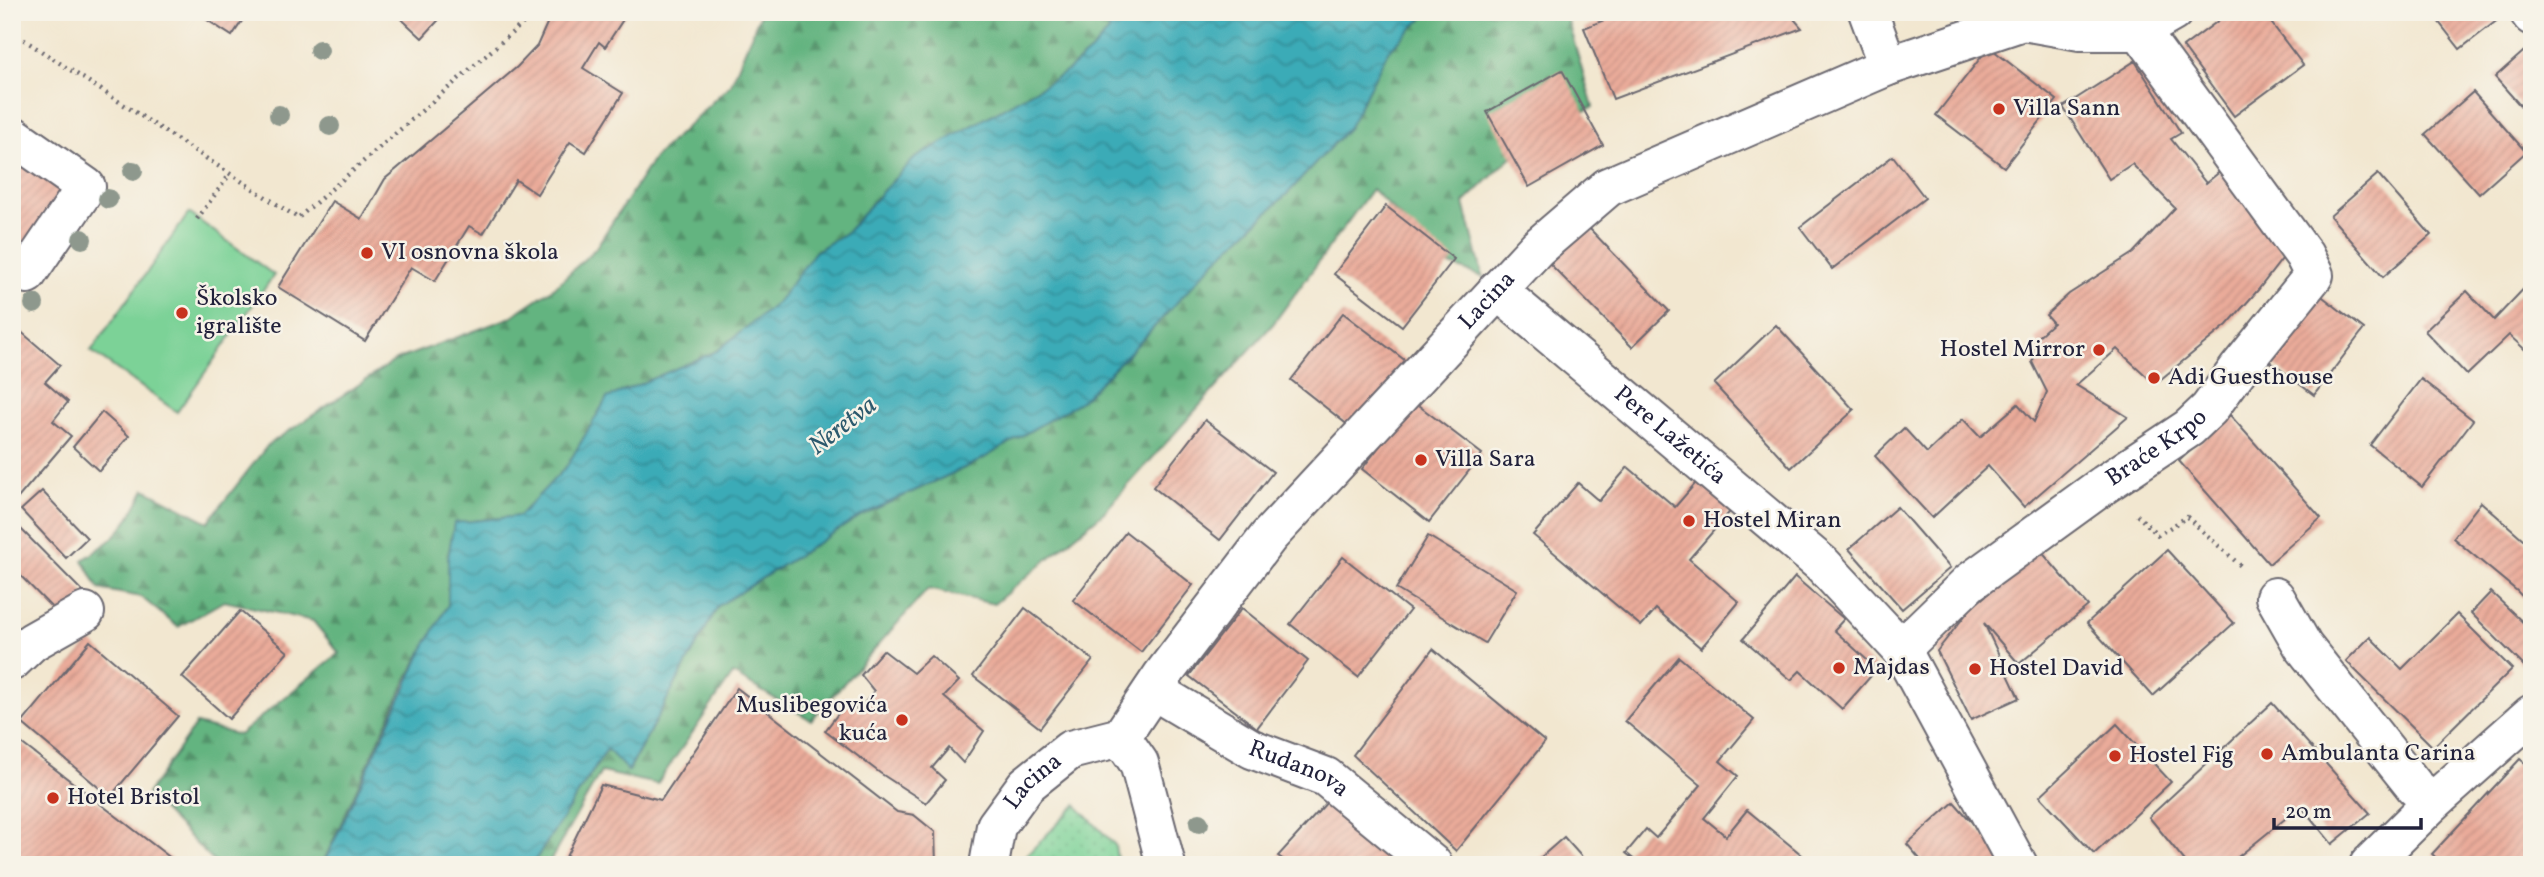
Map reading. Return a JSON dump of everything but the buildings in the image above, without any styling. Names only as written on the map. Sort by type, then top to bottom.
[{"type":"street","points":[[1868,12],[1888,66]]},
{"type":"street","points":[[2140,32],[2173,12]]},
{"type":"street","name":"Lacina","points":[[989,865],[996,826],[1026,785],[1070,750],[1121,737],[1269,536],[1537,248],[1608,187],[1888,66],[2023,21],[2080,31],[2140,32]]},
{"type":"street","name":"Braće Krpo","points":[[1901,649],[1970,582],[2105,484],[2189,428],[2209,409],[2314,275],[2304,255],[2140,32]]},
{"type":"street","points":[[12,135],[86,187],[27,274]]},
{"type":"street","name":"Pere Lažetića","points":[[1497,290],[1823,565],[1901,649],[2018,865]]},
{"type":"street","points":[[2275,597],[2303,646],[2415,787],[2433,802]]},
{"type":"street","points":[[12,661],[32,642],[85,611]]},
{"type":"street","name":"Rudanova","points":[[1153,690],[1252,749],[1326,777],[1433,865]]},
{"type":"street","points":[[2370,865],[2433,802],[2532,714]]},
{"type":"street","points":[[1121,737],[1139,763],[1166,865]]},
{"type":"path","points":[[12,33],[298,218],[536,12]]},
{"type":"path","points":[[197,219],[230,174]]},
{"type":"path","points":[[2105,484],[2158,535],[2187,517],[2275,597]]},
{"type":"green space","points":[[761,12],[1108,12],[1109,31],[1091,51],[1062,75],[915,158],[847,232],[815,252],[777,303],[717,351],[607,398],[567,466],[519,516],[454,523],[448,558],[448,605],[407,679],[322,865],[217,865],[147,794],[196,724],[239,735],[339,653],[313,621],[224,601],[178,627],[141,597],[99,589],[83,560],[105,545],[120,530],[145,489],[208,522],[268,445],[396,360],[509,318],[555,287],[595,249],[654,158],[731,84]]},
{"type":"green space","points":[[1429,12],[1565,12],[1593,107],[1531,138],[1464,203],[1483,277],[1447,264],[1372,189],[1273,324],[1104,512],[994,604],[928,589],[811,720],[733,674],[657,784],[601,772],[548,865],[532,865],[608,748],[629,770],[718,606],[862,515],[977,462],[1081,401],[1214,262],[1289,192],[1349,127],[1388,51]]},
{"type":"green space","name":"Školsko igralište","points":[[189,213],[274,275],[177,412],[91,351]]},
{"type":"green space","points":[[1076,805],[1115,845],[1118,865],[1017,865]]},
{"type":"water","name":"Neretva","points":[[1108,12],[1429,12],[1388,51],[1349,127],[1289,192],[1214,262],[1081,401],[977,462],[862,515],[718,606],[628,771],[607,749],[532,865],[323,865],[424,648],[448,605],[448,558],[454,523],[519,516],[567,466],[607,398],[717,351],[777,303],[815,252],[847,232],[915,158],[1062,75],[1091,51],[1109,31]]},
{"type":"place","name":"Villa Sann","points":[[1999,109]]},
{"type":"place","name":"VI osnovna škola","points":[[367,253]]},
{"type":"place","name":"Školsko igralište","points":[[182,313]]},
{"type":"place","name":"Hostel Mirror","points":[[2099,350]]},
{"type":"place","name":"Adi Guesthouse","points":[[2154,378]]},
{"type":"place","name":"Villa Sara","points":[[1421,460]]},
{"type":"place","name":"Hostel Miran","points":[[1689,521]]},
{"type":"place","name":"Majdas","points":[[1839,668]]},
{"type":"place","name":"Hostel David","points":[[1975,669]]},
{"type":"place","name":"Muslibegovića kuća","points":[[902,720]]},
{"type":"place","name":"Ambulanta Carina","points":[[2267,754]]},
{"type":"place","name":"Hostel Fig","points":[[2115,756]]},
{"type":"place","name":"Hotel Bristol","points":[[53,798]]}]
